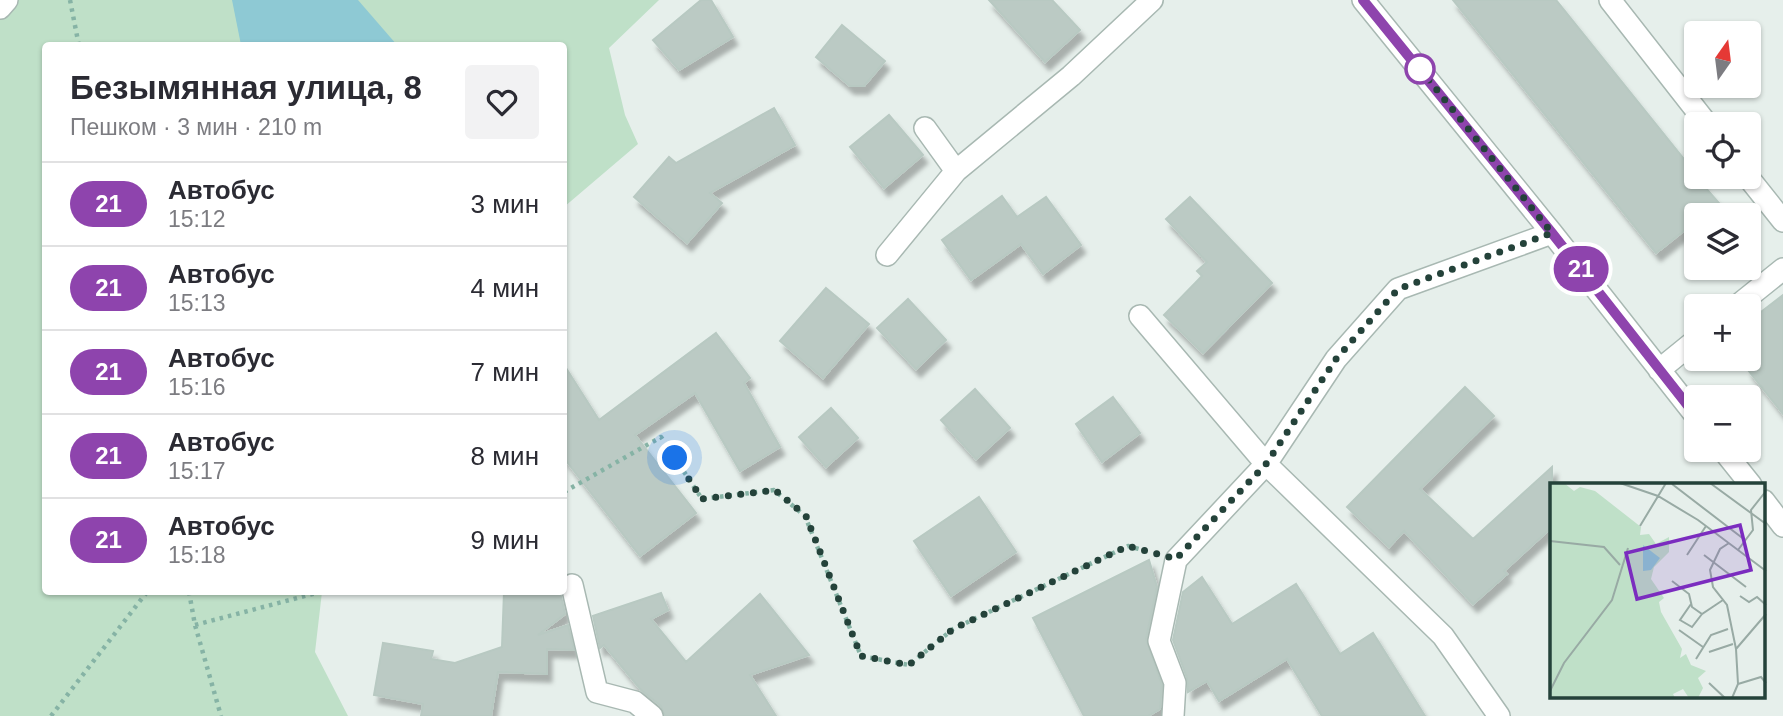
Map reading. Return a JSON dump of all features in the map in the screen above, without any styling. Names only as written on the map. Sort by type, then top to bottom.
[{"type":"street","points":[[0,8],[7,0]]},
{"type":"street","points":[[887,255],[956,170],[1071,76],[1152,0]]},
{"type":"street","points":[[1363,0],[1684,401]]},
{"type":"street","points":[[1610,0],[1698,112]]},
{"type":"street","points":[[925,128],[956,170]]},
{"type":"street","points":[[1758,189],[1783,221]]},
{"type":"street","points":[[1173,716],[1175,683],[1158,641],[1176,559],[1266,464],[1336,359],[1398,289],[1552,233]]},
{"type":"street","points":[[1752,294],[1783,269]]},
{"type":"street","points":[[1140,316],[1266,464],[1443,636],[1500,716]]},
{"type":"street","points":[[1659,370],[1684,350]]},
{"type":"street","points":[[1733,462],[1749,483]]},
{"type":"street","points":[[1766,504],[1783,526]]},
{"type":"street","points":[[572,585],[597,692],[635,702],[652,716]]},
{"type":"path","points":[[70,0],[78,42]]},
{"type":"path","points":[[567,490],[661,437],[702,499],[775,490],[806,516],[861,656],[909,665],[953,629],[1128,546],[1176,559]]},
{"type":"path","points":[[51,716],[145,595]]},
{"type":"path","points":[[190,595],[195,625],[221,716]]},
{"type":"path","points":[[195,625],[309,595]]},
{"type":"green space","points":[[0,0],[659,0],[609,48],[625,115],[638,144],[567,204],[567,42],[42,42],[42,595],[322,595],[315,652],[348,716],[0,716]]},
{"type":"water","points":[[232,0],[358,0],[394,42],[240,42]]},
{"type":"building","points":[[701,0],[711,0],[733,37],[679,70],[653,40]]},
{"type":"building","points":[[989,0],[1052,0],[1080,30],[1045,62]]},
{"type":"building","points":[[1453,0],[1556,0],[1684,159],[1684,189],[1707,189],[1719,203],[1684,203],[1684,231],[1656,253]]},
{"type":"building","points":[[842,25],[885,61],[864,86],[850,86],[816,57]]},
{"type":"building","points":[[774,108],[795,145],[710,193],[722,203],[687,243],[634,197],[669,157],[676,163]]},
{"type":"building","points":[[889,115],[923,155],[884,188],[850,147]]},
{"type":"building","points":[[1002,196],[1017,217],[1046,197],[1081,245],[1043,274],[1021,244],[971,280],[942,240]]},
{"type":"building","points":[[1190,197],[1272,283],[1203,353],[1164,315],[1202,276],[1197,271],[1207,262],[1166,219]]},
{"type":"building","points":[[826,288],[869,324],[823,378],[780,341]]},
{"type":"building","points":[[1783,295],[1783,414],[1749,371],[1761,371],[1761,312]]},
{"type":"building","points":[[908,299],[946,340],[916,369],[877,328]]},
{"type":"building","points":[[716,333],[750,378],[744,383],[780,447],[740,471],[695,393],[635,435],[696,513],[640,556],[567,462],[567,370],[599,420]]},
{"type":"building","points":[[1465,387],[1494,416],[1420,489],[1473,539],[1552,467],[1550,529],[1504,571],[1507,574],[1473,604],[1404,531],[1389,547],[1347,507]]},
{"type":"building","points":[[975,389],[1010,428],[976,459],[941,420]]},
{"type":"building","points":[[1113,397],[1140,433],[1102,462],[1076,424]]},
{"type":"building","points":[[831,408],[858,438],[826,467],[799,437]]},
{"type":"building","points":[[979,497],[1016,552],[951,596],[914,541]]},
{"type":"building","points":[[1149,560],[1157,587],[1146,639],[1162,685],[1160,709],[1148,716],[1084,716],[1033,618]]},
{"type":"building","points":[[1202,577],[1232,624],[1296,584],[1340,654],[1373,633],[1425,716],[1322,716],[1287,659],[1219,701],[1207,681],[1188,692],[1187,678],[1173,640],[1183,592]]},
{"type":"building","points":[[661,593],[668,610],[651,619],[686,662],[760,594],[809,655],[750,675],[776,716],[665,716],[661,706],[641,690],[604,645],[600,648],[593,616]]},
{"type":"building","points":[[504,595],[561,595],[565,614],[538,635],[568,625],[574,650],[547,649],[547,674],[498,672],[491,716],[421,716],[423,704],[374,695],[383,643],[433,651],[431,659],[455,663],[502,647]]},
{"type":"bus line","name":"21","points":[[1363,0],[1684,401]]},
{"type":"route","points":[[675,458],[702,499],[775,490],[806,516],[861,656],[909,665],[953,629],[1128,546],[1176,559],[1266,464],[1336,359],[1398,289],[1552,233],[1420,69]]}]
